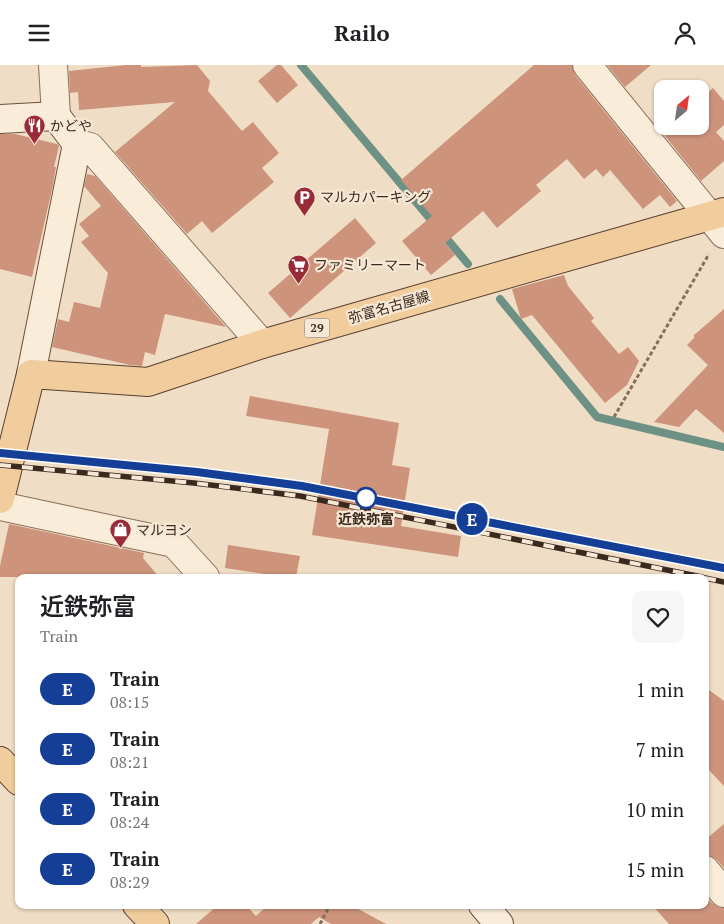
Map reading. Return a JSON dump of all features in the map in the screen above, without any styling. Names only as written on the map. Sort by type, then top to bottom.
[{"type":"main road","name":"弥富名古屋線","points":[[31,374],[148,382],[262,344],[720,224]]},
{"type":"main road","points":[[0,499],[31,374]]},
{"type":"main road","points":[[0,761],[15,777]]},
{"type":"main road","points":[[141,909],[155,924]]},
{"type":"street","points":[[53,65],[56,116],[77,144],[90,147],[262,344]]},
{"type":"street","points":[[587,65],[720,224]]},
{"type":"street","points":[[0,119],[56,116]]},
{"type":"street","points":[[31,374],[77,144]]},
{"type":"street","points":[[0,506],[174,543],[202,574]]},
{"type":"street","points":[[709,876],[724,893]]},
{"type":"street","points":[[486,909],[498,924]]},
{"type":"path","points":[[614,417],[720,224]]},
{"type":"path","points":[[320,924],[328,909]]},
{"type":"building","points":[[141,65],[141,67],[197,65],[210,81],[208,91],[242,131],[253,122],[279,153],[262,168],[274,182],[212,233],[202,221],[187,234],[115,152],[175,102],[79,110],[78,92],[70,93],[69,71]]},
{"type":"building","points":[[277,65],[281,65],[298,85],[277,103],[258,81]]},
{"type":"building","points":[[534,65],[572,65],[575,75],[677,201],[670,207],[660,195],[643,209],[610,170],[603,177],[596,169],[584,179],[567,159],[536,185],[541,191],[497,228],[483,211],[445,243],[455,255],[431,275],[402,241],[432,216],[401,180]]},
{"type":"building","points":[[607,65],[651,65],[625,87]]},
{"type":"building","points":[[713,88],[724,101],[724,125],[716,132],[724,141],[724,161],[701,181],[664,135],[709,135],[709,91]]},
{"type":"building","points":[[0,134],[15,134],[59,146],[54,167],[56,167],[53,185],[32,277],[0,269]]},
{"type":"building","points":[[87,174],[95,176],[226,327],[165,314],[155,355],[145,352],[142,366],[130,365],[52,347],[58,319],[69,322],[74,302],[100,308],[108,273],[81,242],[89,236],[79,224],[101,206],[84,186]]},
{"type":"building","points":[[355,218],[376,243],[290,318],[268,293]]},
{"type":"building","points":[[564,275],[568,286],[594,318],[591,321],[619,354],[628,347],[639,361],[627,385],[605,403],[532,315],[521,319],[512,289]]},
{"type":"building","points":[[724,309],[724,433],[696,409],[679,427],[654,422],[708,365],[687,345],[695,337],[693,336]]},
{"type":"building","points":[[250,396],[399,423],[392,465],[410,468],[401,526],[461,536],[458,557],[312,535],[329,429],[246,416]]},
{"type":"building","points":[[9,524],[144,553],[143,558],[156,574],[15,574],[15,577],[0,577],[0,566]]},
{"type":"building","points":[[228,545],[300,556],[297,574],[264,574],[225,568]]},
{"type":"building","points":[[709,690],[724,701],[724,786],[709,770]]},
{"type":"building","points":[[724,824],[724,868],[717,860],[709,856],[709,837]]},
{"type":"building","points":[[709,900],[718,907],[724,908],[724,924],[669,924],[656,909],[709,909]]},
{"type":"building","points":[[213,909],[250,909],[256,916],[264,909],[358,909],[386,924],[331,924],[319,917],[311,924],[196,924]]},
{"type":"waterway","points":[[301,65],[468,264]]},
{"type":"waterway","points":[[500,299],[597,417],[724,447]]},
{"type":"railway","points":[[0,453],[197,472],[302,486],[724,568]]},
{"type":"railway","points":[[0,465],[194,483],[300,496],[687,574]]},
{"type":"railway","points":[[709,579],[724,582]]},
{"type":"train","name":"E","points":[[0,453],[197,472],[302,486],[724,568]]},
{"type":"place","name":"かどや","points":[[34,145]]},
{"type":"place","name":"マルカパーキング","points":[[304,216]]},
{"type":"place","name":"ファミリーマート","points":[[298,284]]},
{"type":"place","name":"近鉄弥富","points":[[366,498]]},
{"type":"place","name":"マルヨシ","points":[[120,549]]}]
